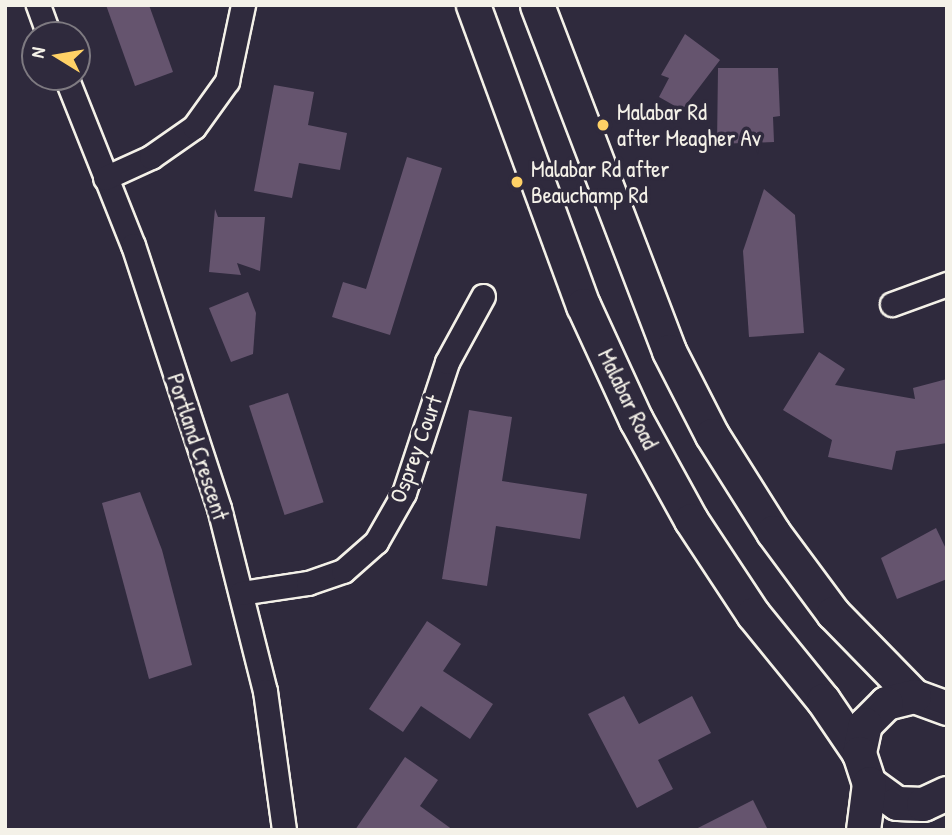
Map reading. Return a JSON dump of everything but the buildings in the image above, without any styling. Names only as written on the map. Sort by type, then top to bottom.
[{"type":"main road","name":"Malabar Road","points":[[473,5],[583,305],[636,420],[691,520],[753,614],[823,700],[864,768]]},
{"type":"main road","points":[[537,5],[669,351],[712,435],[773,532],[833,613],[914,696],[947,708]]},
{"type":"main road","points":[[863,830],[864,768],[860,738],[874,712],[900,698],[914,696]]},
{"type":"main road","points":[[864,768],[897,803],[935,805]]},
{"type":"main road","points":[[877,830],[935,805]]},
{"type":"street","points":[[105,178],[151,157],[194,127],[227,81],[243,5]]},
{"type":"street","name":"Portland Crescent","points":[[71,91],[133,245],[215,494],[265,691],[284,830]]},
{"type":"street","points":[[892,304],[947,284]]},
{"type":"street","name":"Osprey Court","points":[[240,593],[308,583],[343,571],[376,542],[404,493],[447,362],[483,296]]},
{"type":"place","name":"Malabar Rd after Meagher Av","points":[[603,125]]},
{"type":"place","name":"Malabar Rd after Beauchamp Rd","points":[[517,182]]}]
